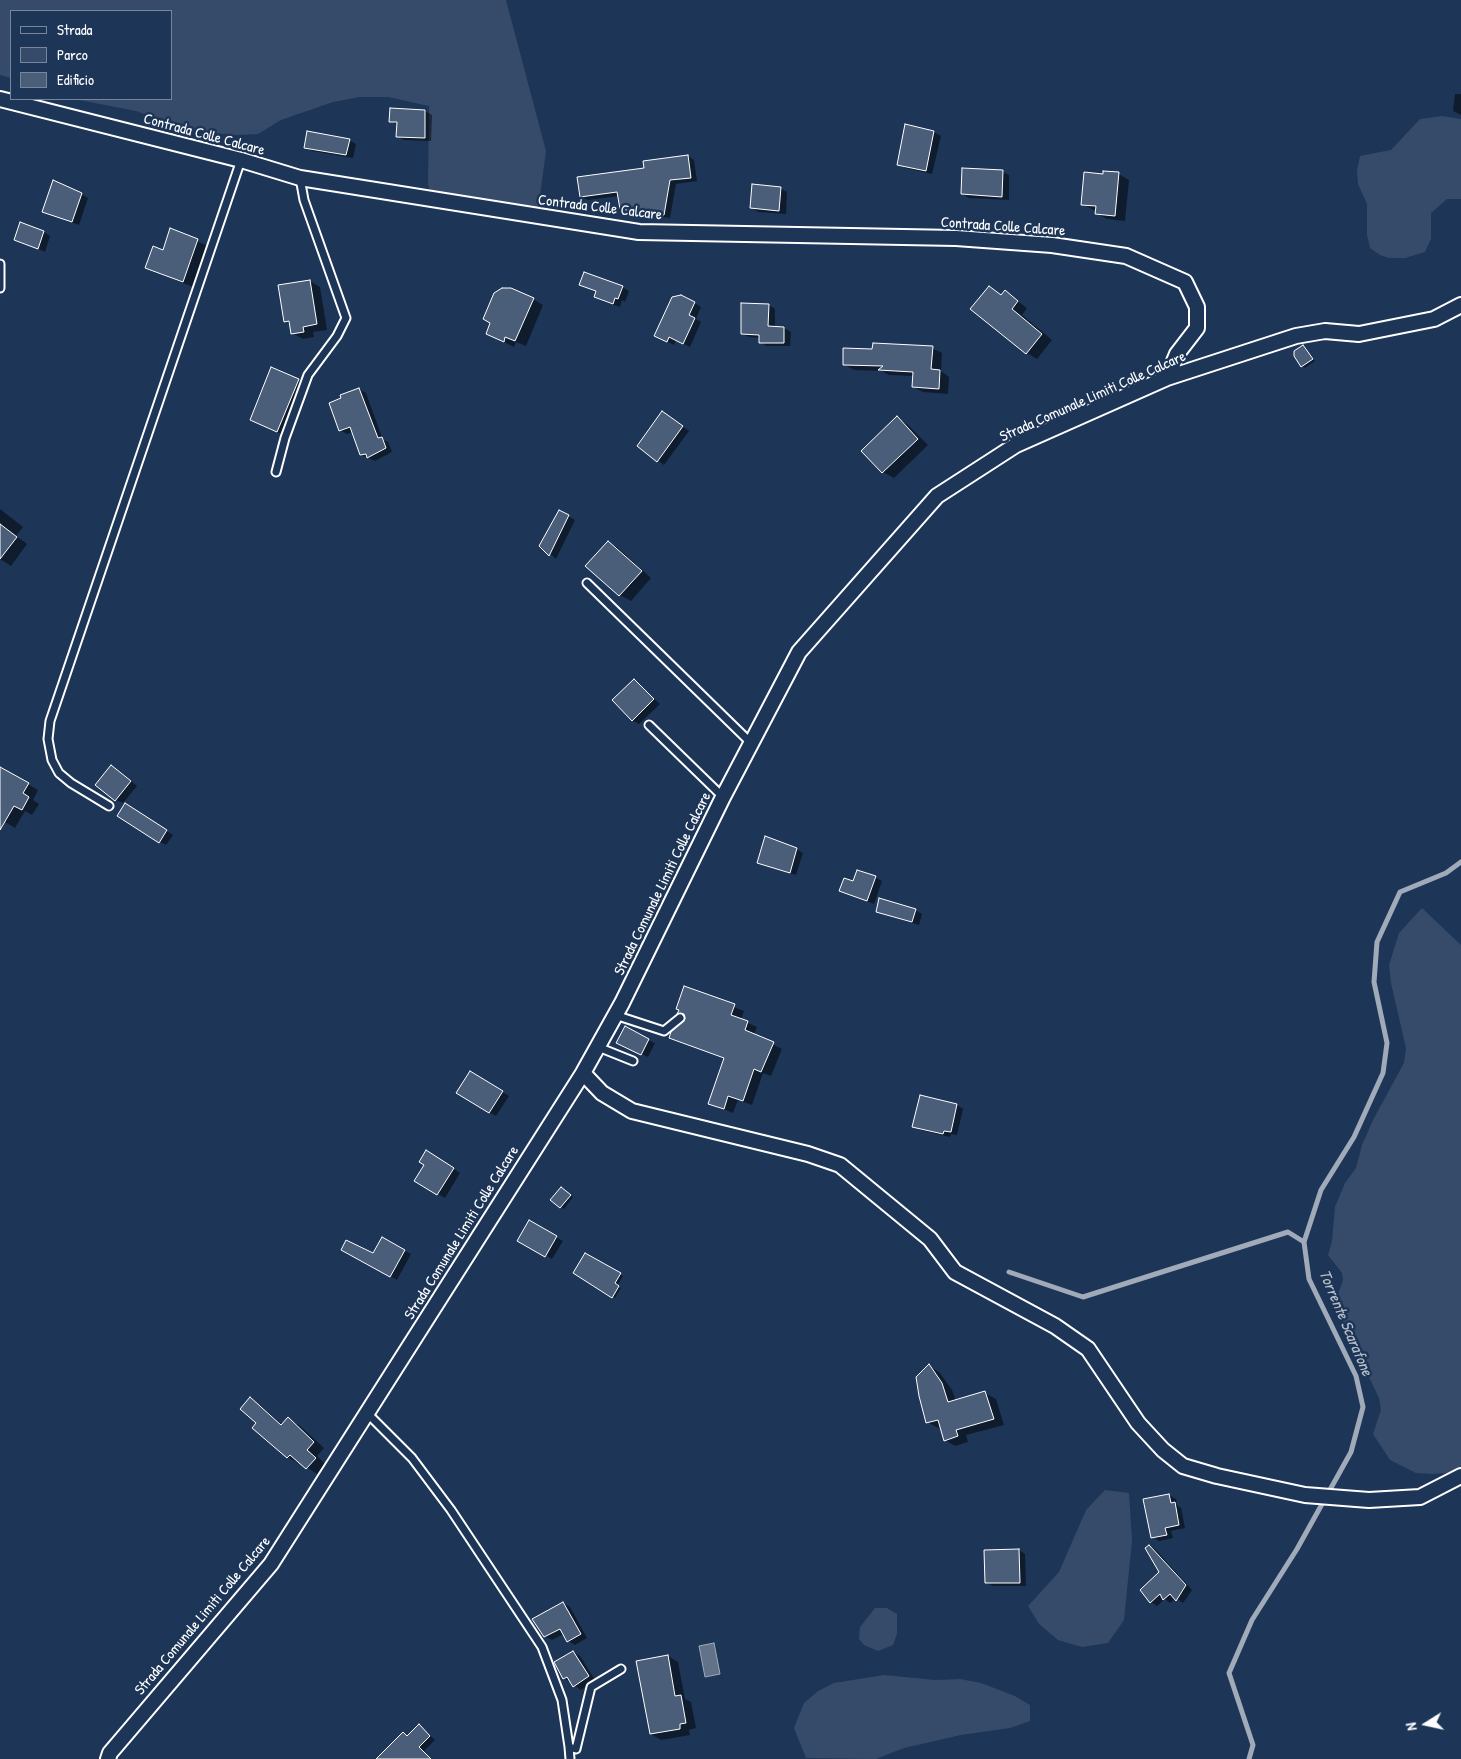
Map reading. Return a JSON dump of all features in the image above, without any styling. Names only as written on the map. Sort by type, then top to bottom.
[{"type":"street","name":"Contrada Colle Calcare","points":[[0,99],[241,160],[300,178],[639,232],[956,238],[1052,245],[1126,256],[1185,282],[1197,307],[1197,328],[1178,354],[1167,378]]},
{"type":"street","name":"Strada Comunale Limiti Colle Calcare","points":[[108,1759],[110,1753],[271,1564],[583,1073],[615,1015],[723,797],[799,652],[937,496],[1016,445],[1167,378],[1296,336],[1325,331],[1359,334],[1434,319],[1461,305]]},
{"type":"street","points":[[583,1073],[602,1093],[632,1111],[808,1154],[840,1165],[930,1239],[954,1272],[1056,1326],[1088,1349],[1138,1423],[1163,1450],[1183,1466],[1218,1476],[1305,1495],[1336,1499],[1369,1500],[1420,1497],[1461,1476]]},
{"type":"lane","points":[[109,806],[71,783],[59,773],[52,760],[48,739],[50,721],[241,160]]},
{"type":"lane","points":[[276,472],[285,438],[308,375],[336,336],[346,318],[304,200],[300,178]]},
{"type":"lane","points":[[0,264],[0,288]]},
{"type":"lane","points":[[587,583],[751,743]]},
{"type":"lane","points":[[649,725],[723,797]]},
{"type":"lane","points":[[615,1015],[664,1031],[680,1018]]},
{"type":"lane","points":[[598,1047],[633,1061]]},
{"type":"lane","points":[[367,1413],[412,1458],[446,1503],[542,1647],[562,1700],[570,1759]]},
{"type":"lane","points":[[569,1747],[576,1749],[591,1687],[621,1669]]},
{"type":"green space","points":[[0,0],[506,0],[546,151],[538,210],[432,197],[428,185],[429,106],[388,97],[360,97],[333,102],[281,120],[258,134],[236,135],[191,131],[136,111],[79,100],[172,100],[172,10],[10,10],[10,78],[0,75]]},
{"type":"green space","points":[[1442,116],[1461,119],[1461,199],[1447,199],[1431,213],[1431,239],[1425,252],[1405,258],[1389,258],[1380,255],[1370,248],[1367,235],[1367,204],[1358,184],[1357,170],[1360,156],[1391,150],[1420,119]]},
{"type":"green space","points":[[1422,908],[1461,945],[1461,1468],[1446,1473],[1432,1474],[1416,1473],[1390,1460],[1373,1434],[1381,1410],[1379,1398],[1334,1305],[1343,1280],[1342,1273],[1328,1255],[1332,1241],[1335,1207],[1345,1183],[1356,1168],[1362,1145],[1373,1120],[1404,1063],[1406,1048],[1391,983],[1389,965],[1399,933]]},
{"type":"green space","points":[[1105,1490],[1129,1493],[1132,1541],[1124,1620],[1108,1643],[1082,1647],[1058,1640],[1039,1624],[1028,1606],[1059,1572],[1086,1510]]},
{"type":"green space","points":[[875,1608],[887,1608],[897,1614],[897,1634],[893,1645],[878,1651],[864,1645],[859,1639],[860,1627]]},
{"type":"green space","points":[[884,1675],[935,1680],[960,1679],[981,1683],[1015,1696],[1030,1705],[1030,1721],[1010,1728],[961,1735],[904,1748],[876,1759],[806,1758],[794,1728],[804,1703],[818,1691],[834,1683]]},
{"type":"shaded area","points":[[714,1643],[720,1674],[705,1677],[699,1646]]},
{"type":"building","points":[[390,108],[425,110],[425,138],[396,137],[397,122],[389,122]]},
{"type":"building","points":[[905,124],[934,131],[926,171],[897,165]]},
{"type":"building","points":[[307,131],[350,139],[346,155],[304,148]]},
{"type":"building","points":[[688,155],[691,178],[670,180],[664,215],[620,209],[617,192],[580,197],[577,177],[644,168],[643,161]]},
{"type":"building","points":[[962,168],[1003,170],[1002,197],[961,194]]},
{"type":"building","points":[[1103,171],[1119,172],[1115,216],[1095,214],[1096,206],[1081,205],[1084,172],[1103,174]]},
{"type":"building","points":[[53,180],[82,193],[72,222],[42,212]]},
{"type":"building","points":[[752,184],[781,187],[779,211],[750,208]]},
{"type":"building","points":[[20,222],[44,231],[38,249],[14,240]]},
{"type":"building","points":[[170,228],[198,239],[183,282],[145,268],[153,246],[163,250]]},
{"type":"building","points":[[584,272],[623,286],[618,299],[615,298],[613,304],[594,297],[596,291],[579,285]]},
{"type":"building","points":[[310,280],[317,324],[303,327],[304,332],[291,334],[289,321],[284,322],[278,285]]},
{"type":"building","points":[[989,286],[1001,295],[1005,290],[1018,301],[1012,309],[1042,334],[1026,354],[970,309]]},
{"type":"building","points":[[502,288],[511,288],[534,298],[515,341],[505,337],[504,342],[486,334],[490,323],[483,319],[494,293]]},
{"type":"building","points":[[681,295],[695,302],[689,315],[695,318],[683,344],[669,337],[667,342],[654,336],[672,297]]},
{"type":"building","points":[[741,303],[769,304],[768,326],[784,327],[784,343],[759,343],[759,335],[741,334]]},
{"type":"building","points":[[873,343],[933,346],[931,369],[940,370],[939,389],[912,387],[913,372],[878,370],[883,366],[843,365],[843,348],[872,349]]},
{"type":"building","points":[[1303,345],[1313,359],[1301,367],[1294,356],[1294,351]]},
{"type":"building","points":[[271,367],[299,379],[277,432],[250,420]]},
{"type":"building","points":[[359,388],[378,438],[382,437],[386,448],[367,458],[366,454],[360,455],[350,427],[339,431],[329,403],[341,398],[340,395]]},
{"type":"building","points":[[662,411],[683,426],[657,462],[637,446]]},
{"type":"building","points":[[897,416],[918,439],[882,473],[861,451]]},
{"type":"building","points":[[559,510],[569,515],[549,556],[539,546]]},
{"type":"building","points":[[0,524],[17,537],[0,559]]},
{"type":"building","points":[[608,541],[642,571],[619,596],[585,566]]},
{"type":"building","points":[[634,679],[654,699],[632,721],[612,700]]},
{"type":"building","points":[[111,765],[131,781],[115,801],[95,785]]},
{"type":"building","points":[[0,767],[29,783],[23,793],[29,797],[22,810],[14,806],[0,830]]},
{"type":"building","points":[[125,803],[167,830],[159,843],[117,816]]},
{"type":"building","points":[[765,836],[797,848],[790,873],[757,863]]},
{"type":"building","points":[[857,870],[876,876],[867,901],[839,891],[844,878],[853,881]]},
{"type":"building","points":[[879,898],[916,909],[912,922],[876,912]]},
{"type":"building","points":[[684,986],[735,1004],[731,1015],[748,1021],[745,1030],[774,1042],[761,1072],[754,1069],[743,1101],[728,1096],[724,1109],[708,1104],[724,1058],[669,1038],[671,1032],[685,1019],[684,1014],[677,1014],[679,1010],[676,1009]]},
{"type":"building","points":[[625,1026],[649,1039],[641,1055],[616,1043]]},
{"type":"building","points":[[470,1071],[503,1091],[489,1113],[456,1093]]},
{"type":"building","points":[[920,1095],[957,1104],[951,1132],[944,1131],[943,1134],[912,1127]]},
{"type":"building","points":[[426,1150],[454,1168],[437,1195],[414,1181],[424,1165],[419,1162]]},
{"type":"building","points":[[561,1187],[571,1195],[560,1208],[550,1200]]},
{"type":"building","points":[[529,1220],[557,1236],[545,1257],[517,1241]]},
{"type":"building","points":[[382,1237],[405,1250],[390,1277],[341,1250],[346,1240],[373,1253]]},
{"type":"building","points":[[585,1253],[621,1273],[615,1283],[619,1286],[612,1298],[573,1273]]},
{"type":"building","points":[[929,1364],[942,1383],[948,1402],[985,1391],[994,1419],[956,1430],[958,1436],[944,1441],[938,1420],[926,1423],[919,1396],[916,1377]]},
{"type":"building","points":[[250,1397],[281,1425],[288,1417],[314,1442],[307,1450],[316,1458],[306,1469],[290,1455],[287,1458],[252,1428],[256,1423],[240,1409]]},
{"type":"building","points":[[1169,1494],[1171,1503],[1175,1502],[1179,1525],[1165,1528],[1167,1535],[1151,1538],[1143,1499]]},
{"type":"building","points":[[1149,1545],[1186,1585],[1176,1601],[1170,1594],[1163,1600],[1160,1594],[1150,1603],[1140,1590],[1159,1572],[1145,1548]]},
{"type":"building","points":[[1019,1549],[1020,1583],[985,1583],[984,1550]]},
{"type":"building","points":[[563,1602],[581,1634],[567,1642],[560,1629],[544,1637],[532,1619]]},
{"type":"building","points":[[573,1651],[589,1676],[573,1687],[567,1677],[563,1679],[554,1662]]},
{"type":"building","points":[[668,1655],[675,1696],[681,1695],[686,1723],[680,1724],[680,1729],[650,1734],[636,1661]]},
{"type":"building","points":[[419,1724],[430,1736],[419,1747],[431,1759],[376,1759],[403,1732],[407,1736]]},
{"type":"waterway","name":"Torrente Scarafone","points":[[1249,1759],[1253,1745],[1229,1673],[1252,1620],[1297,1549],[1351,1452],[1363,1407],[1356,1376],[1309,1279],[1304,1242],[1321,1190],[1354,1137],[1383,1073],[1387,1043],[1374,982],[1377,942],[1400,892],[1446,873],[1461,862]]},
{"type":"waterway","points":[[1009,1272],[1083,1297],[1288,1232],[1304,1242]]}]
